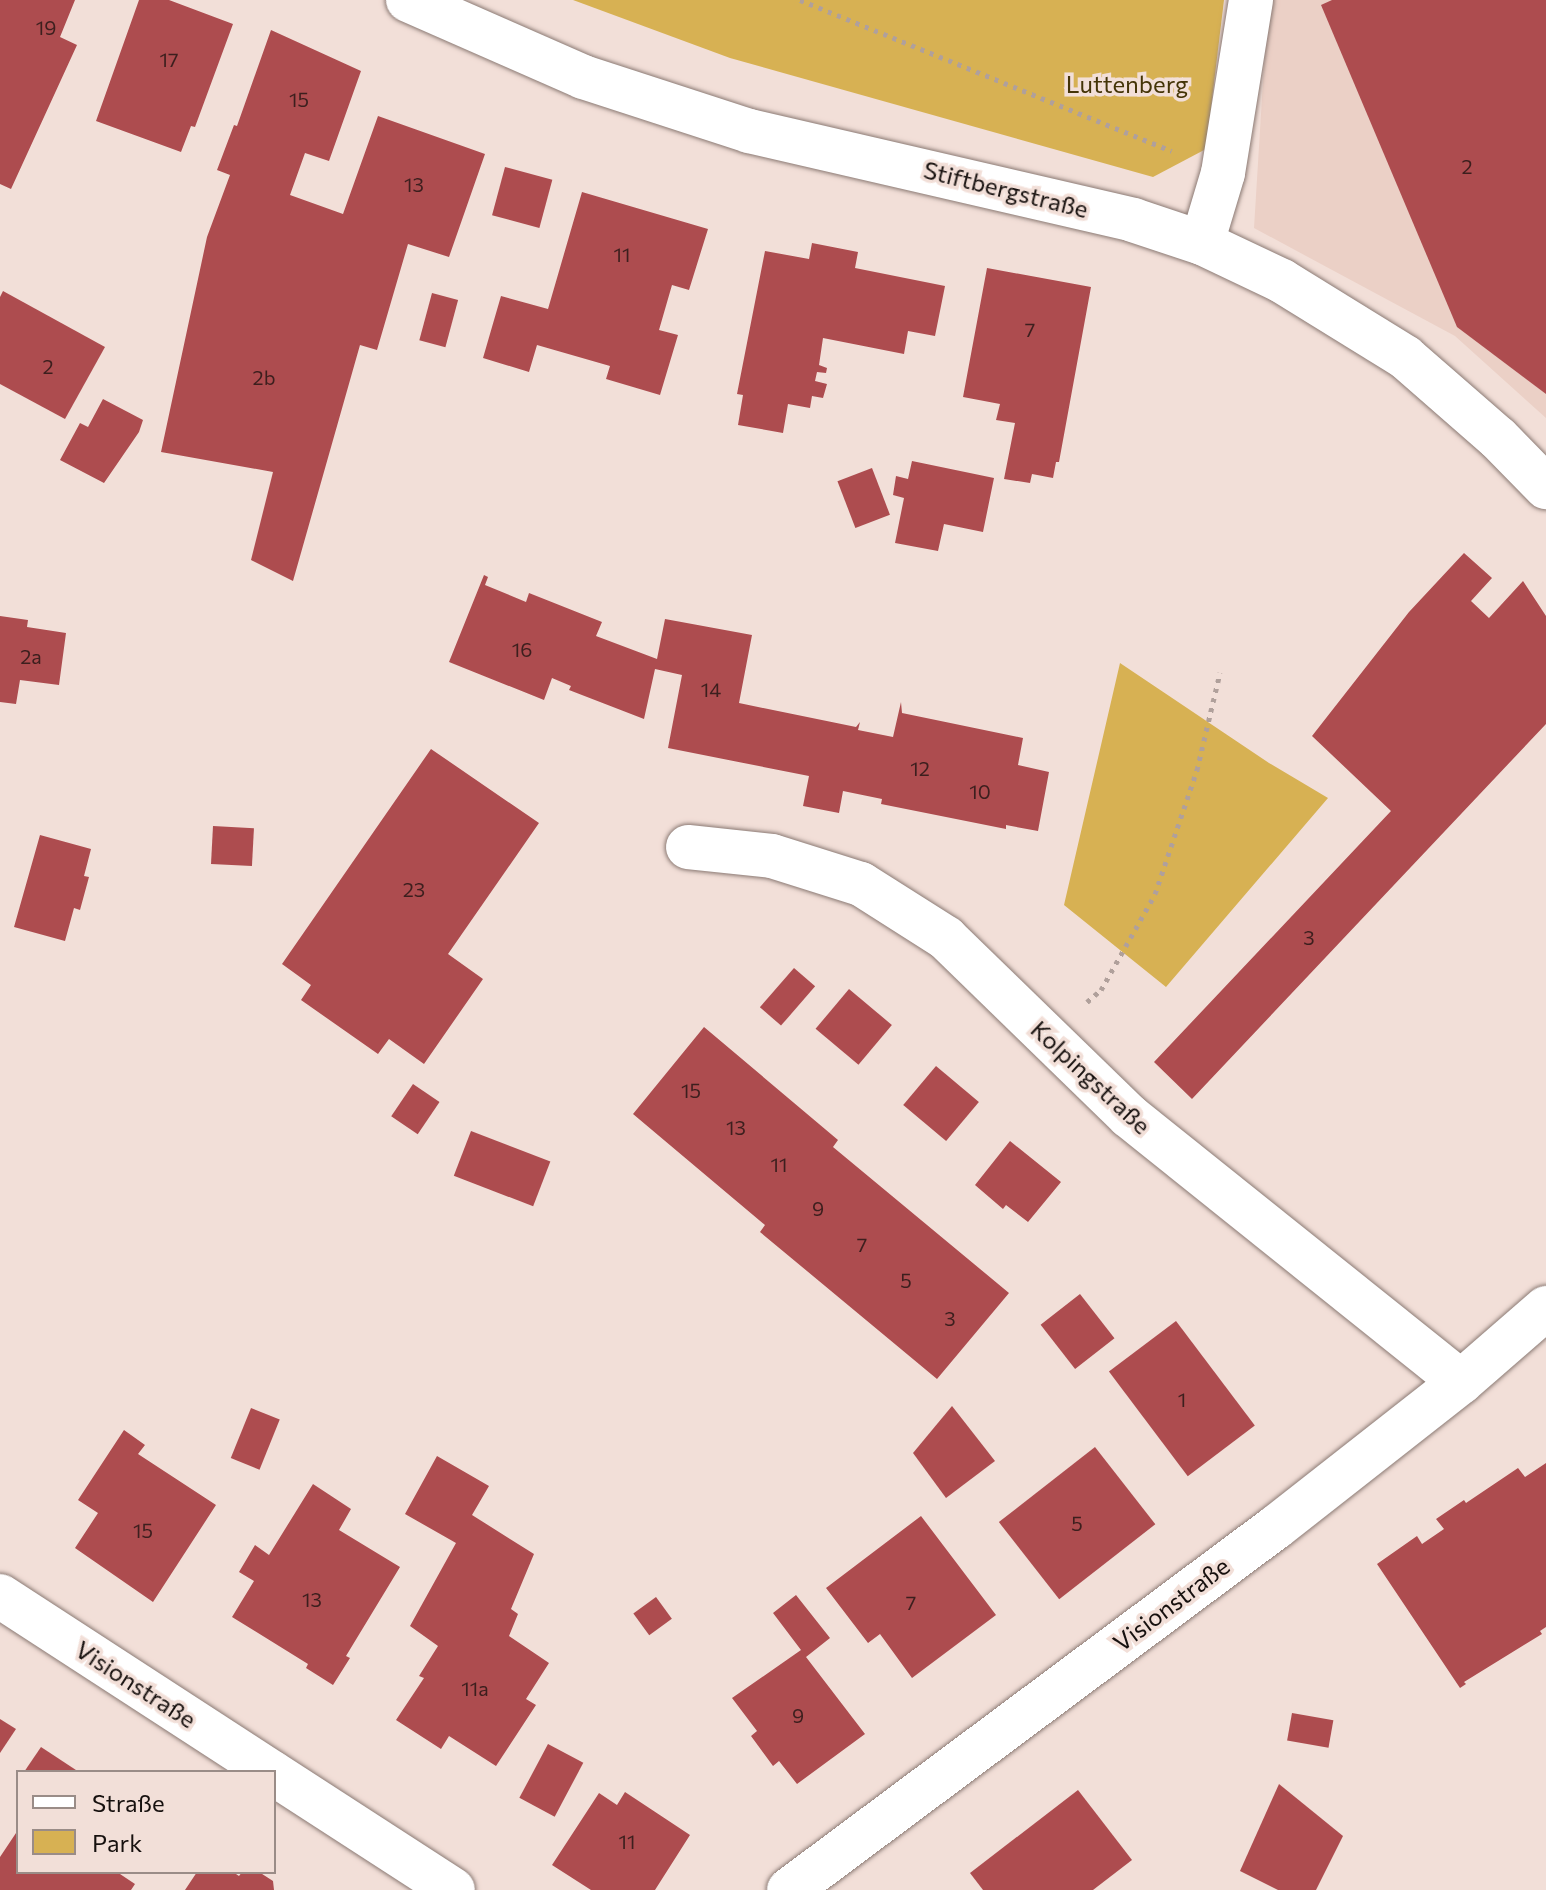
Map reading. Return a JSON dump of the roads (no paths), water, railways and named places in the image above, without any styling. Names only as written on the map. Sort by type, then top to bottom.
[{"type":"street","name":"Stiftbergstraße","points":[[408,0],[583,77],[749,131],[1118,216],[1202,243],[1282,281],[1405,357],[1498,438],[1546,487]]},
{"type":"street","points":[[1202,243],[1223,173],[1251,0]]},
{"type":"street","name":"Kolpingstraße","points":[[688,847],[772,856],[861,884],[946,938],[1129,1116],[1461,1382]]},
{"type":"street","name":"Visionstraße","points":[[789,1890],[1276,1527],[1461,1382],[1546,1308]]},
{"type":"street","name":"Visionstraße","points":[[0,1596],[268,1770]]},
{"type":"street","name":"Visionstraße","points":[[276,1775],[453,1890]]},
{"type":"park label","name":"Luttenberg","points":[[1127,84]]}]
